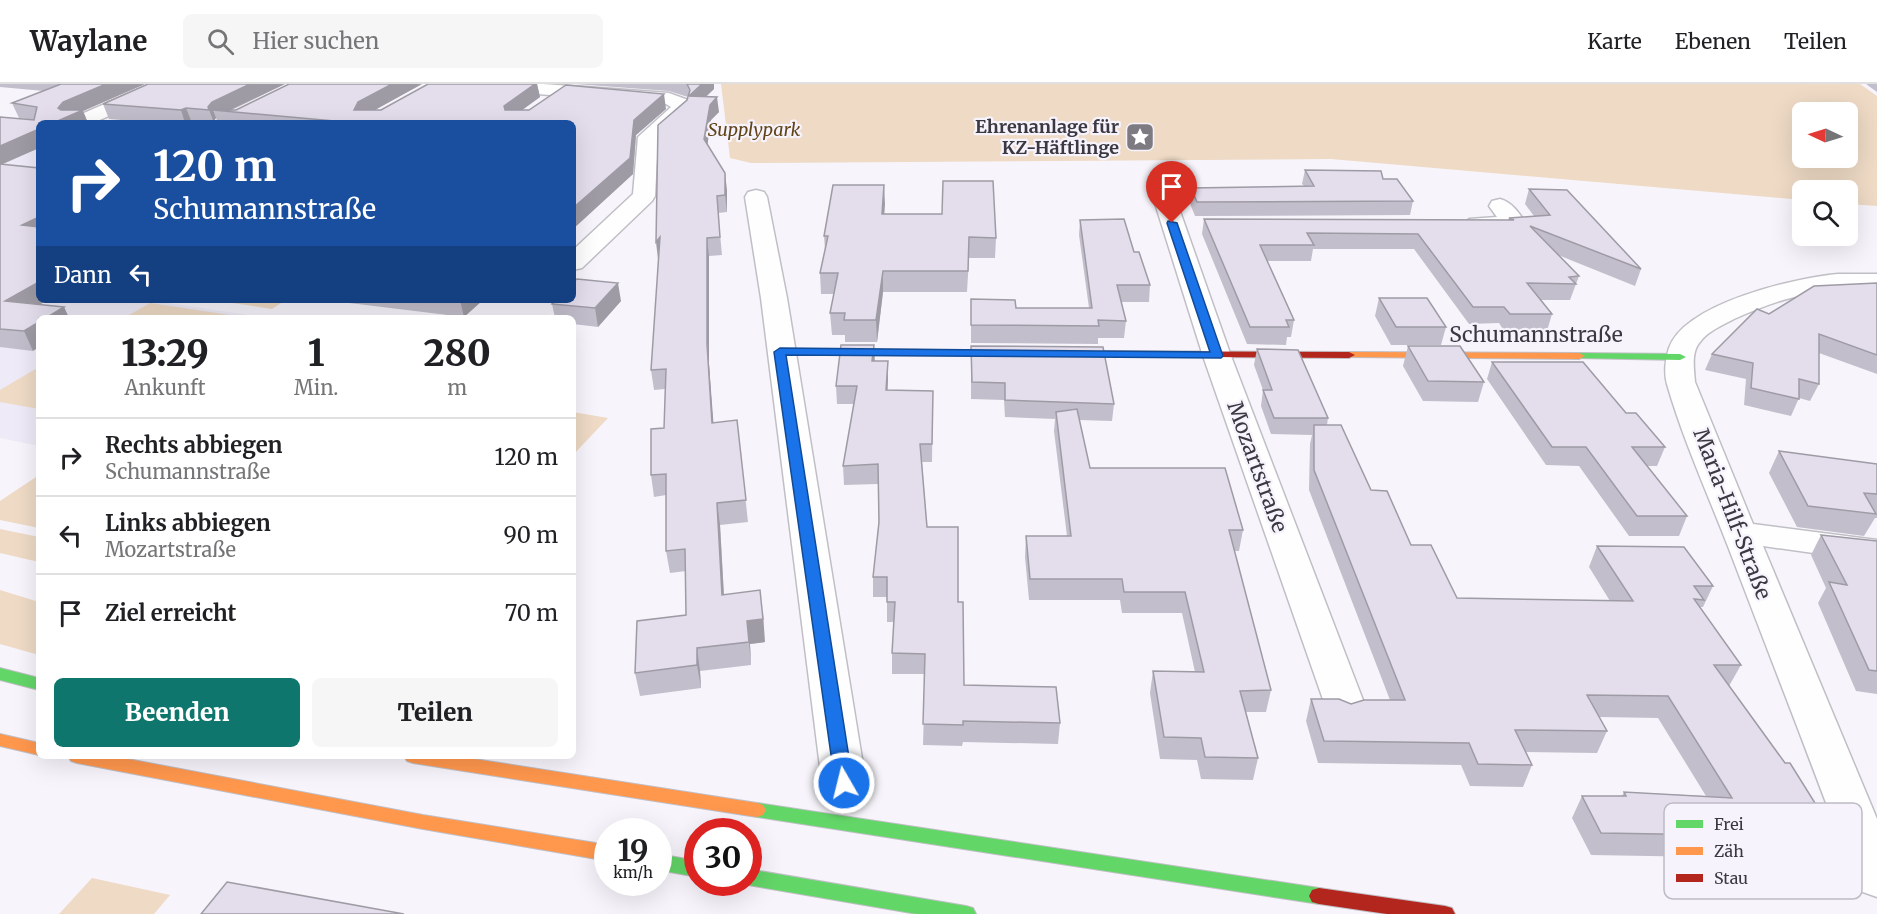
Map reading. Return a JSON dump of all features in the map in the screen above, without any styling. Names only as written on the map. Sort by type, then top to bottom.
[{"type":"main road","name":"Schumannstraße","points":[[780,352],[1680,357]]},
{"type":"main road","points":[[0,674],[36,683]]},
{"type":"main road","points":[[0,740],[36,748]]},
{"type":"main road","points":[[93,759],[423,822],[594,851]]},
{"type":"main road","points":[[432,759],[1090,862],[1445,914]]},
{"type":"main road","points":[[762,879],[966,914]]},
{"type":"street","points":[[84,120],[166,84]]},
{"type":"street","points":[[471,84],[669,99],[681,104],[680,109],[648,137],[644,196],[576,260]]},
{"type":"street","points":[[544,105],[564,91]]},
{"type":"street","points":[[756,197],[774,298],[844,783]]},
{"type":"street","points":[[1456,224],[1515,224],[1500,206]]},
{"type":"street","name":"Mozartstraße","points":[[1178,216],[1217,356],[1346,708]]},
{"type":"street","points":[[1680,357],[1688,339],[1708,321],[1761,297],[1814,282],[1877,282]]},
{"type":"street","name":"Maria-Hilf-Straße","points":[[1680,357],[1681,382],[1738,532],[1849,803]]},
{"type":"street","points":[[1738,532],[1877,551]]},
{"type":"street","name":"Maria-Hilf-Straße","points":[[1862,837],[1877,877]]},
{"type":"shaded area","points":[[0,141],[36,145],[36,303],[168,303],[248,315],[36,315],[36,445],[0,438]]},
{"type":"green space","name":"Supplypark","points":[[721,84],[1860,84],[1877,96],[1877,206],[1858,205],[1858,180],[1792,180],[1792,199],[1331,159],[751,163],[730,158]]},
{"type":"green space","points":[[150,303],[230,315],[129,315]]},
{"type":"green space","points":[[232,303],[281,303],[272,309]]},
{"type":"green space","points":[[36,369],[36,408],[0,402],[0,390]]},
{"type":"green space","points":[[576,413],[608,418],[576,452]]},
{"type":"green space","points":[[36,477],[36,527],[0,520],[0,501]]},
{"type":"green space","points":[[0,529],[36,536],[36,561],[0,553]]},
{"type":"green space","points":[[0,590],[36,601],[36,654],[0,644]]},
{"type":"green space","points":[[92,878],[170,895],[154,914],[59,914]]},
{"type":"building","points":[[61,84],[106,84],[63,102],[58,108],[83,110],[60,120],[36,120],[36,130],[0,146],[0,117],[34,120],[37,107],[12,103]]},
{"type":"building","points":[[148,84],[250,84],[212,102],[208,107],[209,110],[103,104]]},
{"type":"building","points":[[289,84],[392,84],[358,102],[354,110],[381,110],[428,84],[535,84],[504,106],[505,110],[529,110],[566,85],[664,94],[634,120],[630,158],[576,205],[576,120],[324,120],[213,110],[236,110]]},
{"type":"building","points":[[687,84],[702,84],[689,96],[717,97],[710,105],[704,139],[725,173],[725,195],[717,196],[720,237],[707,238],[707,344],[712,423],[737,420],[746,500],[717,503],[722,595],[760,590],[763,619],[747,621],[749,642],[697,648],[697,665],[635,673],[637,621],[686,615],[685,549],[666,551],[666,474],[651,475],[651,429],[664,428],[666,369],[651,370],[660,237],[656,242],[658,125],[687,100],[690,90]]},
{"type":"building","points":[[0,164],[36,168],[36,218],[22,225],[36,227],[36,284],[5,301],[64,307],[51,315],[36,315],[36,324],[24,331],[0,329]]},
{"type":"building","points":[[1305,170],[1381,171],[1383,179],[1397,179],[1413,201],[1197,202],[1191,188],[1314,186]]},
{"type":"building","points":[[943,181],[993,181],[996,238],[969,237],[968,271],[883,271],[876,320],[844,320],[845,313],[830,313],[838,273],[820,273],[828,236],[824,236],[833,185],[884,185],[882,214],[942,214]]},
{"type":"building","points":[[1529,189],[1567,190],[1641,269],[1530,226],[1579,276],[1569,277],[1576,284],[1527,283],[1552,314],[1510,314],[1504,307],[1473,307],[1418,234],[1307,233],[1314,245],[1260,245],[1294,320],[1286,320],[1289,327],[1250,327],[1204,219],[1514,220],[1509,218],[1550,215]]},
{"type":"building","points":[[1124,219],[1134,252],[1139,252],[1150,285],[1117,285],[1126,321],[1098,320],[1099,326],[971,325],[971,299],[1015,300],[1016,308],[1092,308],[1080,220]]},
{"type":"building","points":[[576,280],[618,283],[595,308],[552,304],[576,303]]},
{"type":"building","points":[[1877,283],[1877,355],[1819,334],[1819,384],[1799,379],[1799,399],[1751,388],[1753,363],[1712,354],[1757,309],[1769,314],[1814,286]]},
{"type":"building","points":[[1379,298],[1427,298],[1446,327],[1396,327]]},
{"type":"building","points":[[841,345],[874,345],[872,361],[888,361],[886,390],[933,391],[932,444],[920,444],[927,527],[958,527],[958,602],[963,602],[964,685],[1056,687],[1060,723],[963,721],[963,725],[923,724],[925,654],[892,653],[895,602],[887,602],[887,577],[873,577],[879,522],[878,464],[843,466],[857,386],[836,386]]},
{"type":"building","points":[[971,346],[1103,347],[1114,404],[1005,400],[1005,383],[972,382]]},
{"type":"building","points":[[1408,346],[1460,346],[1484,382],[1428,381]]},
{"type":"building","points":[[1257,349],[1298,350],[1328,418],[1274,418],[1263,390],[1272,390]]},
{"type":"building","points":[[1492,362],[1583,362],[1626,413],[1636,413],[1665,447],[1632,447],[1687,516],[1637,516],[1586,447],[1552,447]]},
{"type":"building","points":[[1077,409],[1090,468],[1225,468],[1243,530],[1229,530],[1271,690],[1240,691],[1258,758],[1205,757],[1201,738],[1164,737],[1153,671],[1204,672],[1185,592],[1124,592],[1122,579],[1030,579],[1026,536],[1071,536],[1056,412]]},
{"type":"building","points":[[1314,425],[1341,425],[1371,490],[1387,491],[1411,545],[1431,545],[1457,598],[1633,601],[1597,546],[1684,547],[1713,586],[1694,586],[1704,600],[1694,599],[1741,665],[1714,665],[1785,763],[1790,763],[1815,803],[1664,803],[1664,834],[1601,833],[1582,796],[1626,796],[1624,792],[1732,798],[1668,696],[1587,695],[1607,731],[1515,730],[1532,765],[1478,764],[1469,743],[1324,741],[1311,699],[1339,699],[1351,704],[1364,700],[1405,700],[1314,470]]},
{"type":"building","points":[[1779,451],[1877,464],[1877,494],[1864,493],[1876,514],[1808,506]]},
{"type":"building","points":[[1821,535],[1877,541],[1877,671],[1869,670],[1829,582],[1847,585]]},
{"type":"building","points":[[227,882],[404,914],[201,914]]},
{"type":"traffic: fast","points":[[780,352],[1100,354]]},
{"type":"traffic: fast","points":[[1579,356],[1680,357]]},
{"type":"traffic: fast","points":[[0,674],[36,683]]},
{"type":"traffic: fast","points":[[757,810],[1319,896]]},
{"type":"traffic: fast","points":[[672,864],[684,867]]},
{"type":"traffic: fast","points":[[762,879],[966,914]]},
{"type":"traffic: slow","points":[[1349,355],[1579,356]]},
{"type":"traffic: slow","points":[[0,740],[36,748]]},
{"type":"traffic: slow","points":[[93,759],[423,822],[594,851]]},
{"type":"traffic: slow","points":[[432,759],[757,810]]},
{"type":"traffic: jam","points":[[1100,354],[1349,355]]},
{"type":"traffic: jam","points":[[1319,896],[1445,914]]},
{"type":"place","name":"Ehrenanlage für KZ-Häftlinge","points":[[1140,137]]},
{"type":"route","points":[[844,783],[780,352],[1217,356],[1172,223]]}]
